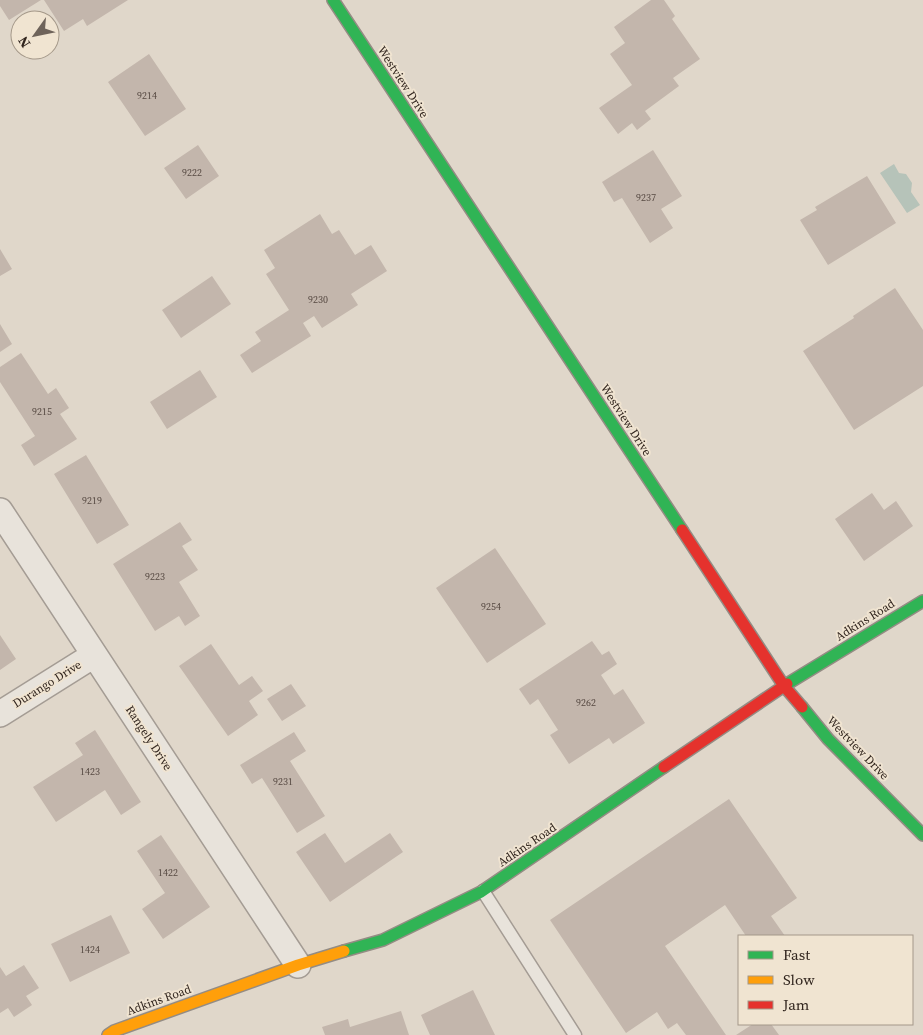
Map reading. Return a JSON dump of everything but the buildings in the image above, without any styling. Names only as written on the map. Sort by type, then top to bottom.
[{"type":"main road","name":"Westview Drive","points":[[332,0],[784,686],[828,739],[923,835]]},
{"type":"main road","name":"Adkins Road","points":[[108,1035],[114,1031],[298,964],[383,940],[483,891],[784,686],[923,601]]},
{"type":"street","name":"Rangely Drive","points":[[0,511],[298,964]]},
{"type":"street","name":"Durango Drive","points":[[0,714],[94,655]]},
{"type":"lane","points":[[483,891],[575,1035]]},
{"type":"shaded area","points":[[894,164],[899,173],[906,174],[912,183],[911,192],[920,205],[907,213],[880,173]]},
{"type":"traffic: fast","points":[[333,0],[682,530]]},
{"type":"traffic: fast","points":[[787,684],[923,601]]},
{"type":"traffic: fast","points":[[802,707],[828,739],[923,835]]},
{"type":"traffic: fast","points":[[344,951],[383,940],[481,892],[664,767]]},
{"type":"traffic: slow","points":[[108,1035],[114,1031],[298,965],[344,951]]},
{"type":"traffic: jam","points":[[682,530],[784,686],[802,707]]},
{"type":"traffic: jam","points":[[664,767],[787,684]]}]
